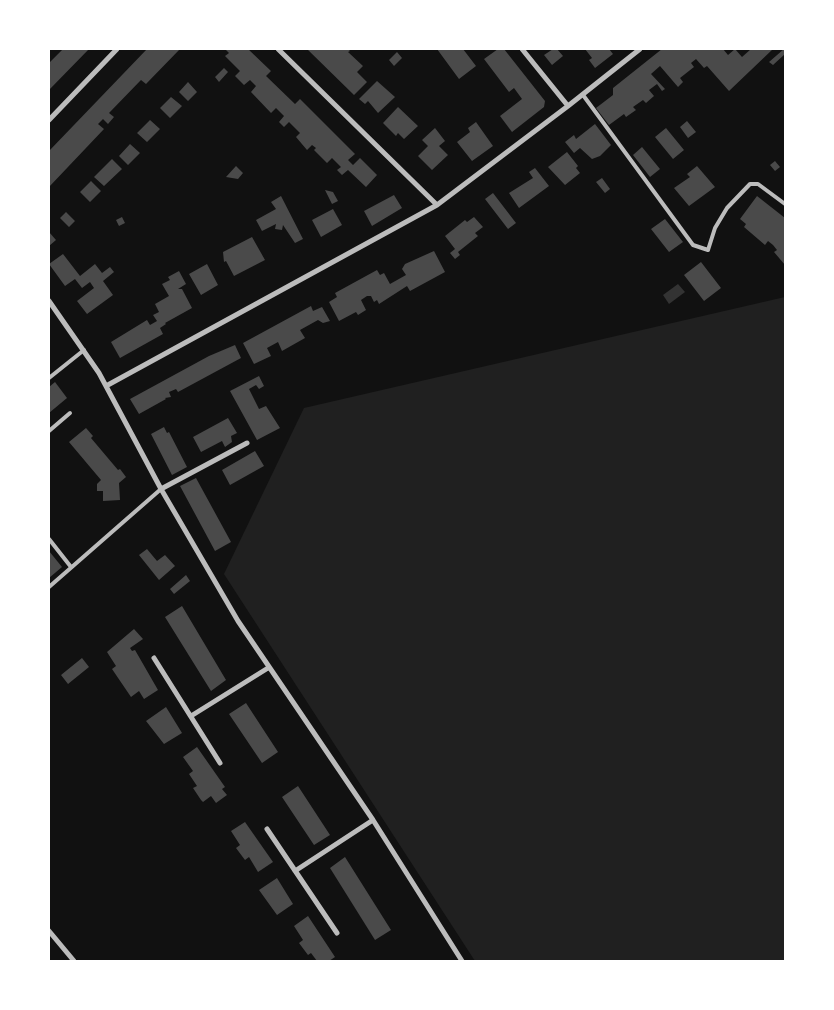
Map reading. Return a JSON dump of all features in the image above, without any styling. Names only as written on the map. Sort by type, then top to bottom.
[{"type":"street","points":[[49,120],[117,49]]},
{"type":"street","points":[[278,49],[437,205]]},
{"type":"street","points":[[522,49],[568,106]]},
{"type":"street","points":[[106,386],[437,205],[583,95],[640,49]]},
{"type":"street","points":[[49,301],[84,350],[106,386],[206,568],[268,668],[373,820],[462,961]]},
{"type":"street","points":[[161,489],[247,443]]},
{"type":"street","points":[[154,658],[220,763]]},
{"type":"street","points":[[191,716],[268,668]]},
{"type":"street","points":[[295,871],[373,820]]},
{"type":"street","points":[[267,829],[337,933]]},
{"type":"street","points":[[49,931],[74,961]]},
{"type":"lane","points":[[583,95],[693,245],[708,250],[715,228],[727,208],[750,184],[758,184],[785,204]]},
{"type":"lane","points":[[49,378],[84,350]]},
{"type":"lane","points":[[49,431],[70,413]]},
{"type":"lane","points":[[49,587],[161,489]]},
{"type":"lane","points":[[49,539],[71,567]]},
{"type":"shaded area","points":[[678,284],[685,292],[669,304],[663,295]]},
{"type":"shaded area","points":[[785,297],[785,961],[475,961],[224,574],[304,408]]},
{"type":"building","points":[[63,49],[89,49],[49,90],[49,63]]},
{"type":"building","points":[[147,49],[180,49],[146,84],[141,80],[109,113],[114,117],[108,124],[103,119],[98,124],[104,129],[49,187],[49,151]]},
{"type":"building","points":[[225,49],[248,49],[271,71],[266,76],[295,104],[300,99],[355,154],[348,160],[353,165],[360,158],[377,175],[366,187],[348,170],[342,175],[337,170],[341,167],[332,158],[327,163],[314,150],[316,148],[312,145],[307,150],[296,137],[300,133],[289,122],[284,127],[279,122],[284,116],[276,108],[271,113],[251,92],[256,86],[250,80],[244,85],[235,76],[240,71],[225,56],[229,53]]},
{"type":"building","points":[[307,49],[348,49],[350,51],[348,52],[363,66],[357,72],[367,82],[354,95]]},
{"type":"building","points":[[437,49],[463,49],[476,66],[459,79]]},
{"type":"building","points":[[498,49],[504,49],[545,101],[544,107],[512,132],[500,116],[522,99],[514,88],[509,92],[484,59]]},
{"type":"building","points":[[553,49],[557,49],[563,56],[552,65],[544,55]]},
{"type":"building","points":[[585,49],[609,49],[613,54],[595,68],[589,60],[592,58]]},
{"type":"building","points":[[662,49],[723,49],[728,55],[735,49],[742,57],[751,49],[773,49],[729,91],[707,66],[704,68],[696,59],[691,63],[694,67],[680,78],[683,82],[678,87],[660,66],[651,74],[665,89],[662,91],[657,84],[649,90],[654,96],[646,103],[643,100],[633,107],[636,110],[626,117],[624,114],[609,125],[596,108],[613,95],[613,88]]},
{"type":"building","points":[[784,49],[785,54],[773,65],[769,62]]},
{"type":"building","points":[[397,52],[402,58],[394,66],[389,60]]},
{"type":"building","points":[[224,68],[228,72],[219,82],[215,77]]},
{"type":"building","points":[[377,81],[395,97],[378,113],[368,101],[365,104],[359,99]]},
{"type":"building","points":[[188,82],[197,92],[188,101],[179,92]]},
{"type":"building","points":[[171,97],[182,106],[170,118],[160,108]]},
{"type":"building","points":[[398,107],[418,126],[404,139],[398,133],[396,136],[383,123]]},
{"type":"building","points":[[150,120],[160,129],[147,142],[137,133]]},
{"type":"building","points":[[687,121],[696,132],[688,138],[680,127]]},
{"type":"building","points":[[476,122],[493,146],[472,161],[457,142],[470,132],[468,128]]},
{"type":"building","points":[[595,124],[611,145],[600,156],[592,159],[580,148],[574,153],[565,142],[574,135],[576,139]]},
{"type":"building","points":[[435,128],[445,141],[439,146],[448,155],[432,170],[418,156],[428,146],[422,140]]},
{"type":"building","points":[[666,128],[684,150],[673,159],[655,137]]},
{"type":"building","points":[[130,144],[140,153],[128,165],[119,156]]},
{"type":"building","points":[[642,147],[660,169],[650,177],[633,155]]},
{"type":"building","points":[[567,152],[578,166],[576,168],[580,173],[565,185],[548,167]]},
{"type":"building","points":[[112,159],[122,169],[104,186],[94,177]]},
{"type":"building","points":[[775,161],[780,167],[775,171],[770,165]]},
{"type":"building","points":[[236,166],[243,173],[238,179],[226,177]]},
{"type":"building","points":[[697,166],[715,187],[689,206],[674,188],[690,177],[687,174]]},
{"type":"building","points":[[535,168],[549,186],[519,208],[509,193],[533,178],[529,172]]},
{"type":"building","points":[[602,178],[610,189],[605,193],[596,182]]},
{"type":"building","points":[[91,181],[101,191],[90,202],[80,192]]},
{"type":"building","points":[[325,190],[333,192],[338,201],[332,204]]},
{"type":"building","points":[[493,193],[516,223],[508,229],[485,199]]},
{"type":"building","points":[[394,195],[402,208],[372,226],[364,211]]},
{"type":"building","points":[[281,196],[303,239],[295,243],[283,225],[282,230],[275,229],[276,224],[262,231],[256,220],[276,209],[271,202]]},
{"type":"building","points":[[757,196],[785,218],[785,265],[774,252],[777,250],[773,245],[768,241],[765,245],[744,227],[746,224],[740,219]]},
{"type":"building","points":[[333,209],[342,225],[321,237],[312,220]]},
{"type":"building","points":[[66,212],[75,221],[69,227],[60,218]]},
{"type":"building","points":[[122,217],[125,223],[119,226],[116,220]]},
{"type":"building","points":[[474,217],[483,227],[475,233],[478,236],[458,252],[460,255],[455,259],[450,253],[455,249],[445,236],[465,220],[467,222]]},
{"type":"building","points":[[665,219],[683,242],[669,252],[651,229]]},
{"type":"building","points":[[49,232],[56,240],[49,246]]},
{"type":"building","points":[[252,237],[265,260],[234,276],[226,261],[224,262],[223,252]]},
{"type":"building","points":[[434,251],[445,272],[410,291],[407,286],[379,304],[377,300],[374,302],[371,296],[367,296],[361,300],[366,310],[358,315],[356,312],[339,321],[329,302],[337,297],[335,293],[377,270],[380,275],[384,273],[390,284],[406,275],[402,269],[405,264]]},
{"type":"building","points":[[63,254],[80,276],[95,264],[102,273],[110,267],[114,272],[103,281],[113,295],[87,314],[77,301],[94,288],[90,282],[82,288],[75,279],[65,286],[49,264]]},
{"type":"building","points":[[701,262],[721,288],[704,301],[684,275]]},
{"type":"building","points":[[207,264],[218,285],[201,295],[189,274]]},
{"type":"building","points":[[179,271],[186,284],[178,289],[182,289],[192,308],[165,323],[160,328],[163,334],[120,358],[111,342],[147,320],[150,325],[157,321],[153,315],[159,312],[155,304],[169,296],[162,284],[170,280],[168,277]]},
{"type":"building","points":[[311,306],[313,311],[322,307],[330,321],[323,323],[318,320],[300,330],[305,338],[282,351],[278,342],[267,348],[271,356],[254,364],[243,343]]},
{"type":"building","points":[[235,345],[241,358],[178,392],[176,389],[169,392],[171,397],[165,398],[139,414],[130,399],[209,356]]},
{"type":"building","points":[[259,376],[264,386],[259,389],[256,385],[249,389],[259,409],[266,406],[280,428],[257,440],[230,391]]},
{"type":"building","points":[[55,382],[67,398],[49,413],[49,387]]},
{"type":"building","points":[[228,418],[237,433],[231,436],[232,442],[225,447],[222,441],[201,452],[193,437]]},
{"type":"building","points":[[164,427],[167,433],[169,432],[187,467],[172,475],[151,434]]},
{"type":"building","points":[[86,428],[93,436],[91,438],[126,477],[119,483],[120,500],[103,501],[103,491],[97,491],[97,484],[101,480],[69,442]]},
{"type":"building","points":[[255,451],[264,466],[230,485],[222,470]]},
{"type":"building","points":[[196,478],[231,542],[215,551],[180,486]]},
{"type":"building","points":[[147,549],[157,561],[165,555],[175,566],[159,580],[139,555]]},
{"type":"building","points":[[49,551],[62,567],[49,578]]},
{"type":"building","points":[[186,575],[190,581],[174,594],[170,589]]},
{"type":"building","points":[[182,606],[226,680],[211,691],[165,617]]},
{"type":"building","points":[[134,629],[143,639],[130,648],[132,651],[135,650],[158,690],[144,699],[139,691],[131,697],[112,669],[116,666],[107,652]]},
{"type":"building","points":[[82,658],[89,667],[68,684],[61,675]]},
{"type":"building","points":[[246,703],[278,752],[262,763],[229,714]]},
{"type":"building","points":[[166,707],[182,733],[164,744],[146,721]]},
{"type":"building","points":[[197,747],[225,787],[222,789],[227,795],[216,803],[211,796],[203,802],[193,788],[197,786],[189,774],[193,771],[183,757]]},
{"type":"building","points":[[298,786],[330,835],[314,845],[282,797]]},
{"type":"building","points":[[245,822],[273,862],[258,872],[249,857],[245,860],[236,848],[240,845],[231,831]]},
{"type":"building","points":[[345,857],[391,930],[375,940],[330,868]]},
{"type":"building","points":[[277,878],[293,904],[277,915],[259,890]]},
{"type":"building","points":[[308,916],[335,957],[329,961],[317,961],[311,953],[308,955],[299,943],[303,940],[294,926]]}]
